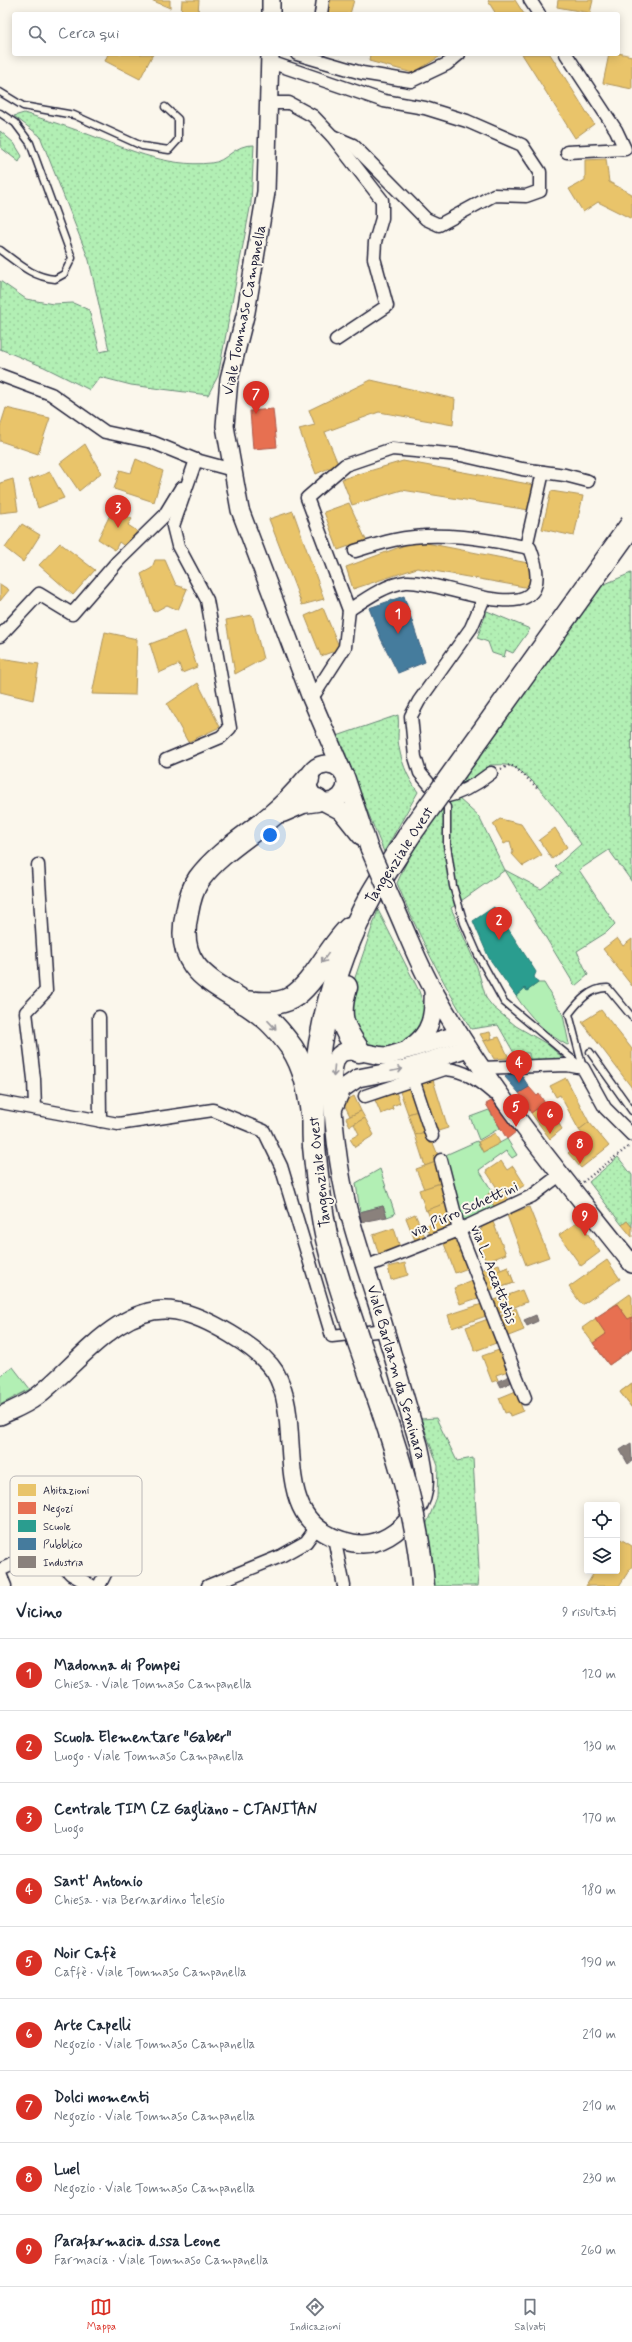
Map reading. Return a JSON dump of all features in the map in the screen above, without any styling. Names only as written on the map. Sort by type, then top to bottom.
[{"type":"highway","name":"Tangenziale Ovest","points":[[423,1586],[407,1488],[327,1238],[314,1146],[312,1114],[315,1069],[324,1017],[342,964],[371,896],[410,834],[632,524]]},
{"type":"highway","points":[[311,774],[275,814],[226,852],[199,879],[192,892],[184,924],[184,942],[200,972],[218,988],[262,1014],[292,1048],[306,1078],[312,1114]]},
{"type":"highway","points":[[275,814],[303,802],[321,801]]},
{"type":"highway","points":[[242,1002],[272,1003],[291,998],[310,978],[338,938],[360,919]]},
{"type":"highway","points":[[358,1051],[342,1022],[340,1013],[341,1003],[354,961],[360,919]]},
{"type":"street","points":[[271,0],[271,12]]},
{"type":"street","points":[[321,12],[323,0]]},
{"type":"street","points":[[530,0],[538,12]]},
{"type":"street","points":[[311,56],[362,73],[411,82],[447,64],[457,56]]},
{"type":"street","points":[[567,56],[616,130],[625,149],[567,152]]},
{"type":"street","points":[[270,58],[384,101],[424,108],[468,121],[522,145],[540,172],[540,191],[526,196],[494,196],[439,224],[426,219],[353,145],[332,136]]},
{"type":"street","name":"Viale Tommaso Campanella","points":[[270,58],[270,103],[266,192],[246,312],[228,379],[225,426],[240,510],[311,698],[343,773],[369,848],[433,990],[481,1068],[573,1190],[632,1264]]},
{"type":"street","points":[[270,103],[290,103],[313,116],[332,136],[382,200],[382,218],[375,242],[374,258],[387,306],[336,340]]},
{"type":"street","points":[[0,375],[51,394],[105,432],[152,442],[194,464],[233,470]]},
{"type":"street","points":[[311,698],[344,647],[349,610],[307,498],[345,465],[392,449],[461,455],[588,481]]},
{"type":"street","points":[[0,636],[39,594],[72,614],[118,561],[164,516],[194,464]]},
{"type":"street","points":[[166,760],[221,737],[230,728],[207,600],[178,546],[173,526],[194,464]]},
{"type":"street","points":[[526,547],[543,472]]},
{"type":"street","points":[[349,610],[374,593],[406,582],[500,601],[518,601],[530,595],[535,584],[536,564],[530,548],[495,541],[450,536],[395,540],[355,551]]},
{"type":"street","points":[[484,598],[471,628],[419,701],[412,716],[415,757],[420,773],[441,798],[453,796],[478,783],[491,773]]},
{"type":"street","name":"Viale Tommaso Campanella","points":[[311,774],[321,748],[320,719]]},
{"type":"street","points":[[324,763],[330,764],[343,773],[346,783],[342,795],[337,799],[321,801],[309,791],[311,774],[324,763]]},
{"type":"street","name":"Viale Tommaso Campanella","points":[[321,801],[341,811],[357,828],[369,848]]},
{"type":"street","points":[[35,1108],[34,1079],[26,1012],[46,991],[38,865]]},
{"type":"street","points":[[399,1054],[420,1041],[426,1032],[434,1006],[433,990]]},
{"type":"street","points":[[99,1017],[100,1121]]},
{"type":"street","points":[[358,1051],[377,1057],[464,1041]]},
{"type":"street","points":[[333,1108],[342,1089],[358,1078],[404,1069],[441,1056],[464,1041]]},
{"type":"street","points":[[358,1051],[365,1066],[358,1078]]},
{"type":"street","name":"Viale Barlaam da Seminara","points":[[0,1416],[35,1398],[96,1342],[129,1320],[140,1315],[163,1310],[189,1314],[254,1349],[276,1374],[284,1398],[297,1496],[302,1510],[317,1527],[334,1538],[359,1544],[384,1539],[395,1533],[416,1510],[423,1496],[425,1480],[419,1445],[345,1196],[332,1092],[336,1060],[343,1052],[358,1051]]},
{"type":"street","points":[[441,1056],[467,1062],[481,1068],[567,1065],[583,1068],[605,1108],[630,1141]]},
{"type":"street","points":[[365,1096],[445,1069],[459,1070],[480,1082],[512,1110]]},
{"type":"street","points":[[413,1079],[432,1136]]},
{"type":"street","points":[[0,1102],[118,1124],[213,1110],[264,1131],[281,1166],[332,1336],[385,1330]]},
{"type":"street","name":"via L. Accattatis","points":[[441,1160],[459,1230],[525,1398]]},
{"type":"street","name":"via Pirro Schettini","points":[[375,1263],[459,1230],[532,1196],[561,1174]]},
{"type":"street","points":[[208,1586],[281,1556],[306,1542],[317,1527]]},
{"type":"street","points":[[334,1538],[344,1586]]},
{"type":"street","points":[[0,1570],[10,1565]]},
{"type":"street","points":[[0,1574],[5,1586]]},
{"type":"street","points":[[74,1576],[92,1586]]},
{"type":"street","points":[[99,1586],[104,1576]]},
{"type":"lane","points":[[0,92],[23,106],[74,115],[142,146],[169,150],[178,140],[178,119],[165,107]]},
{"type":"lane","points":[[0,113],[15,123],[30,143],[72,258],[64,274],[56,280],[41,278],[24,269],[0,250]]},
{"type":"lane","points":[[441,798],[447,807],[447,845],[453,886],[464,923],[478,955],[504,1002],[583,1068]]},
{"type":"lane","points":[[583,1068],[569,1014],[583,998],[599,987],[608,988],[632,1017]]},
{"type":"lane","points":[[590,1052],[632,1112]]},
{"type":"path","points":[[491,773],[510,765],[516,768],[539,789]]},
{"type":"path","points":[[573,1190],[630,1141]]},
{"type":"green space","points":[[24,113],[75,129],[129,150],[177,162],[194,164],[217,162],[241,147],[254,145],[251,203],[218,376],[208,395],[131,385],[100,377],[90,390],[44,367],[0,349],[0,281],[26,299],[53,304],[73,303],[89,310],[100,352],[109,350],[89,260],[40,136],[14,116]]},
{"type":"green space","points":[[0,131],[14,143],[22,156],[19,162],[0,147]]},
{"type":"green space","points":[[631,573],[632,882],[609,850],[579,870],[615,924],[607,932],[577,951],[588,975],[575,986],[505,870],[541,889],[562,873],[555,867],[581,844],[540,789],[520,771],[511,766],[490,765],[468,783],[452,786],[593,589]]},
{"type":"green space","points":[[487,611],[530,629],[513,653],[506,650],[504,657],[492,653],[488,642],[477,638]]},
{"type":"green space","points":[[398,715],[398,740],[400,754],[407,774],[418,792],[384,852],[337,736]]},
{"type":"green space","points":[[458,798],[479,817],[505,870],[451,908],[477,967],[486,998],[493,1007],[516,1026],[547,1044],[562,1057],[560,1061],[529,1062],[529,1053],[514,1053],[498,1025],[471,1029],[431,958],[397,883],[408,859],[445,800]]},
{"type":"green space","points":[[378,910],[419,991],[425,1010],[417,1037],[387,1051],[364,1044],[346,1004]]},
{"type":"green space","points":[[538,983],[544,983],[563,1015],[569,1044],[567,1045],[538,1024],[516,996],[525,988],[527,991]]},
{"type":"green space","points":[[489,1110],[500,1128],[479,1140],[470,1117]]},
{"type":"green space","points":[[507,1139],[517,1155],[512,1158],[506,1151],[479,1170],[492,1191],[487,1195],[496,1209],[462,1224],[441,1157],[477,1141],[483,1152]]},
{"type":"green space","points":[[618,1157],[632,1175],[632,1227],[627,1221],[622,1225],[589,1182]]},
{"type":"green space","points":[[380,1169],[395,1214],[387,1217],[383,1206],[360,1212],[356,1183]]},
{"type":"green space","points":[[13,1367],[30,1389],[0,1405],[0,1376]]},
{"type":"green space","points":[[436,1418],[457,1461],[473,1458],[479,1569],[477,1586],[432,1586],[425,1528],[437,1497],[438,1466],[421,1419]]},
{"type":"building: Abitazioni","points":[[151,0],[170,0],[170,8]]},
{"type":"building: Abitazioni","points":[[182,0],[199,0],[198,12],[181,12]]},
{"type":"building: Abitazioni","points":[[330,0],[354,0],[351,12],[327,12]]},
{"type":"building: Abitazioni","points":[[515,0],[523,12],[495,12],[488,1]]},
{"type":"building: Abitazioni","points":[[558,0],[593,0],[590,12],[557,7]]},
{"type":"building: Abitazioni","points":[[620,53],[632,56],[632,89],[603,83],[609,56],[620,56]]},
{"type":"building: Abitazioni","points":[[107,56],[152,56],[140,79],[105,61]]},
{"type":"building: Abitazioni","points":[[370,56],[441,56],[413,73],[369,61]]},
{"type":"building: Abitazioni","points":[[523,56],[551,56],[594,124],[575,138]]},
{"type":"building: Abitazioni","points":[[606,159],[609,182],[632,194],[632,219],[598,202],[583,212],[569,189],[585,180],[585,160]]},
{"type":"building: Abitazioni","points":[[371,380],[455,399],[453,425],[379,412],[325,432],[338,464],[316,474],[299,429],[315,425],[309,410]]},
{"type":"building: Abitazioni","points":[[6,408],[50,418],[38,454],[0,441],[0,427]]},
{"type":"building: Abitazioni","points":[[85,444],[101,473],[79,491],[60,463]]},
{"type":"building: Abitazioni","points":[[136,459],[163,471],[154,502],[114,489],[120,470],[131,473]]},
{"type":"building: Abitazioni","points":[[403,461],[534,485],[529,510],[402,490],[352,505],[342,479]]},
{"type":"building: Abitazioni","points":[[50,472],[64,498],[38,508],[29,480]]},
{"type":"building: Abitazioni","points":[[13,479],[18,511],[0,513],[0,483]]},
{"type":"building: Abitazioni","points":[[551,491],[583,496],[574,536],[542,529]]},
{"type":"building: Abitazioni","points":[[349,503],[366,540],[338,550],[324,512]]},
{"type":"building: Abitazioni","points":[[114,507],[132,519],[128,525],[137,531],[127,548],[119,542],[115,550],[98,539]]},
{"type":"building: Abitazioni","points":[[293,511],[324,599],[302,605],[269,519]]},
{"type":"building: Abitazioni","points":[[22,524],[40,535],[23,562],[5,548]]},
{"type":"building: Abitazioni","points":[[416,541],[533,564],[530,588],[417,568],[353,589],[346,567]]},
{"type":"building: Abitazioni","points":[[60,543],[95,570],[73,595],[39,565]]},
{"type":"building: Abitazioni","points":[[155,560],[165,560],[176,585],[187,589],[178,610],[167,605],[154,612],[141,574],[152,568]]},
{"type":"building: Abitazioni","points":[[0,584],[9,590],[0,601]]},
{"type":"building: Abitazioni","points":[[323,608],[340,649],[321,656],[305,616]]},
{"type":"building: Abitazioni","points":[[252,615],[263,659],[235,674],[226,620]]},
{"type":"building: Abitazioni","points":[[185,631],[197,667],[182,673],[179,664],[159,673],[150,644]]},
{"type":"building: Abitazioni","points":[[105,632],[137,639],[135,695],[92,694]]},
{"type":"building: Abitazioni","points":[[0,658],[39,664],[33,700],[0,692]]},
{"type":"building: Abitazioni","points":[[198,683],[220,727],[188,742],[167,704]]},
{"type":"building: Abitazioni","points":[[500,819],[521,824],[542,855],[523,866],[512,854],[513,852],[510,841],[504,844],[493,824]]},
{"type":"building: Abitazioni","points":[[555,828],[567,847],[552,859],[539,840]]},
{"type":"building: Abitazioni","points":[[617,938],[623,946],[632,939],[632,986],[603,949]]},
{"type":"building: Abitazioni","points":[[601,1010],[632,1049],[632,1088],[582,1022]]},
{"type":"building: Abitazioni","points":[[490,1032],[492,1039],[484,1041],[480,1034]]},
{"type":"building: Abitazioni","points":[[499,1037],[509,1058],[494,1059],[484,1041]]},
{"type":"building: Abitazioni","points":[[517,1053],[527,1055],[528,1064],[517,1062]]},
{"type":"building: Abitazioni","points":[[566,1078],[589,1122],[579,1130],[560,1095],[556,1097],[550,1086]]},
{"type":"building: Abitazioni","points":[[433,1080],[448,1128],[435,1132],[420,1084]]},
{"type":"building: Abitazioni","points":[[413,1085],[421,1110],[408,1114],[399,1089]]},
{"type":"building: Abitazioni","points":[[396,1092],[400,1103],[392,1106],[393,1109],[381,1114],[375,1100]]},
{"type":"building: Abitazioni","points":[[354,1096],[361,1111],[350,1116],[343,1102]]},
{"type":"building: Abitazioni","points":[[546,1102],[562,1129],[550,1139],[531,1113]]},
{"type":"building: Abitazioni","points":[[421,1110],[428,1131],[415,1135],[408,1114]]},
{"type":"building: Abitazioni","points":[[361,1111],[365,1118],[350,1126],[346,1118]]},
{"type":"building: Abitazioni","points":[[365,1118],[374,1135],[355,1147],[350,1139],[359,1134],[354,1124]]},
{"type":"building: Abitazioni","points":[[589,1122],[609,1146],[581,1168],[568,1153],[586,1139],[579,1130]]},
{"type":"building: Abitazioni","points":[[428,1131],[440,1160],[425,1166],[415,1135]]},
{"type":"building: Abitazioni","points":[[495,1133],[500,1143],[483,1152],[478,1142]]},
{"type":"building: Abitazioni","points":[[501,1161],[507,1170],[513,1166],[525,1185],[507,1196],[508,1199],[496,1209],[487,1195],[497,1188],[486,1171]]},
{"type":"building: Abitazioni","points":[[436,1162],[445,1181],[424,1189],[416,1169]]},
{"type":"building: Abitazioni","points":[[444,1182],[450,1202],[426,1211],[419,1190]]},
{"type":"building: Abitazioni","points":[[446,1203],[451,1215],[432,1223],[427,1210]]},
{"type":"building: Abitazioni","points":[[529,1207],[549,1257],[526,1265],[507,1215]]},
{"type":"building: Abitazioni","points":[[415,1214],[426,1239],[416,1243],[406,1218]]},
{"type":"building: Abitazioni","points":[[451,1215],[455,1226],[430,1236],[425,1226]]},
{"type":"building: Abitazioni","points":[[579,1221],[600,1252],[581,1266],[559,1235]]},
{"type":"building: Abitazioni","points":[[627,1221],[632,1227],[632,1237],[622,1225]]},
{"type":"building: Abitazioni","points":[[493,1222],[506,1254],[486,1262],[475,1232],[482,1229],[481,1226]]},
{"type":"building: Abitazioni","points":[[394,1228],[401,1251],[380,1258],[373,1235]]},
{"type":"building: Abitazioni","points":[[456,1236],[468,1268],[455,1273],[443,1241]]},
{"type":"building: Abitazioni","points":[[607,1260],[620,1279],[582,1305],[569,1287]]},
{"type":"building: Abitazioni","points":[[405,1263],[408,1275],[391,1280],[388,1267]]},
{"type":"building: Abitazioni","points":[[499,1264],[501,1270],[508,1267],[514,1283],[489,1291],[481,1270]]},
{"type":"building: Abitazioni","points":[[508,1267],[514,1283],[489,1291],[483,1277]]},
{"type":"building: Abitazioni","points":[[472,1281],[478,1298],[460,1304],[454,1288]]},
{"type":"building: Abitazioni","points":[[522,1290],[527,1302],[497,1314],[492,1301]]},
{"type":"building: Abitazioni","points":[[630,1294],[632,1297],[632,1349],[609,1365],[582,1328]]},
{"type":"building: Abitazioni","points":[[482,1304],[486,1316],[452,1328],[448,1315]]},
{"type":"building: Abitazioni","points":[[516,1308],[524,1330],[506,1337],[498,1317]]},
{"type":"building: Abitazioni","points":[[488,1319],[496,1343],[475,1351],[466,1327]]},
{"type":"building: Abitazioni","points":[[499,1350],[508,1371],[496,1375],[498,1380],[492,1382],[482,1356]]},
{"type":"building: Abitazioni","points":[[632,1383],[632,1408],[620,1392]]},
{"type":"building: Abitazioni","points":[[632,1383],[632,1408],[620,1392]]},
{"type":"building: Abitazioni","points":[[516,1391],[523,1411],[510,1416],[509,1412],[505,1413],[499,1398]]},
{"type":"building: Abitazioni","points":[[620,1539],[632,1546],[632,1566],[619,1586],[586,1586],[593,1574],[620,1574]]},
{"type":"building: Negozi","points":[[273,409],[277,447],[253,449],[250,411]]},
{"type":"building: Negozi","points":[[529,1087],[537,1096],[539,1094],[545,1103],[531,1113],[519,1093]]},
{"type":"building: Negozi","points":[[493,1100],[521,1128],[507,1139],[486,1104]]},
{"type":"building: Negozi","points":[[617,1304],[628,1319],[632,1317],[632,1349],[609,1365],[593,1343],[606,1334],[595,1318]]},
{"type":"building: Scuole","points":[[494,907],[536,972],[534,977],[538,983],[527,991],[525,988],[516,996],[489,958],[473,921]]},
{"type":"building: Pubblico","points":[[404,596],[425,662],[398,673],[381,639],[369,608]]},
{"type":"building: Pubblico","points":[[517,1068],[529,1087],[519,1093],[505,1077]]},
{"type":"building: Industria","points":[[383,1206],[387,1217],[361,1222],[360,1212]]},
{"type":"building: Industria","points":[[536,1315],[538,1321],[527,1326],[524,1320]]},
{"type":"building: Industria","points":[[510,1376],[512,1382],[501,1387],[498,1381]]},
{"type":"building: Industria","points":[[631,1443],[632,1461],[628,1464],[620,1450]]},
{"type":"place","name":"Dolci momenti","points":[[256,414]]},
{"type":"place","name":"Centrale TIM CZ Gagliano - CTANITAN","points":[[118,528]]},
{"type":"place","name":"Madonna di Pompei","points":[[398,634]]},
{"type":"place","name":"Scuola Elementare \"Gaber\"","points":[[499,940]]},
{"type":"place","name":"Sant' Antonio","points":[[519,1083]]},
{"type":"place","name":"Noir Cafè","points":[[516,1127]]},
{"type":"place","name":"Arte Capelli","points":[[550,1134]]},
{"type":"place","name":"Luel","points":[[580,1164]]},
{"type":"place","name":"Parafarmacia d.ssa Leone","points":[[585,1236]]}]
